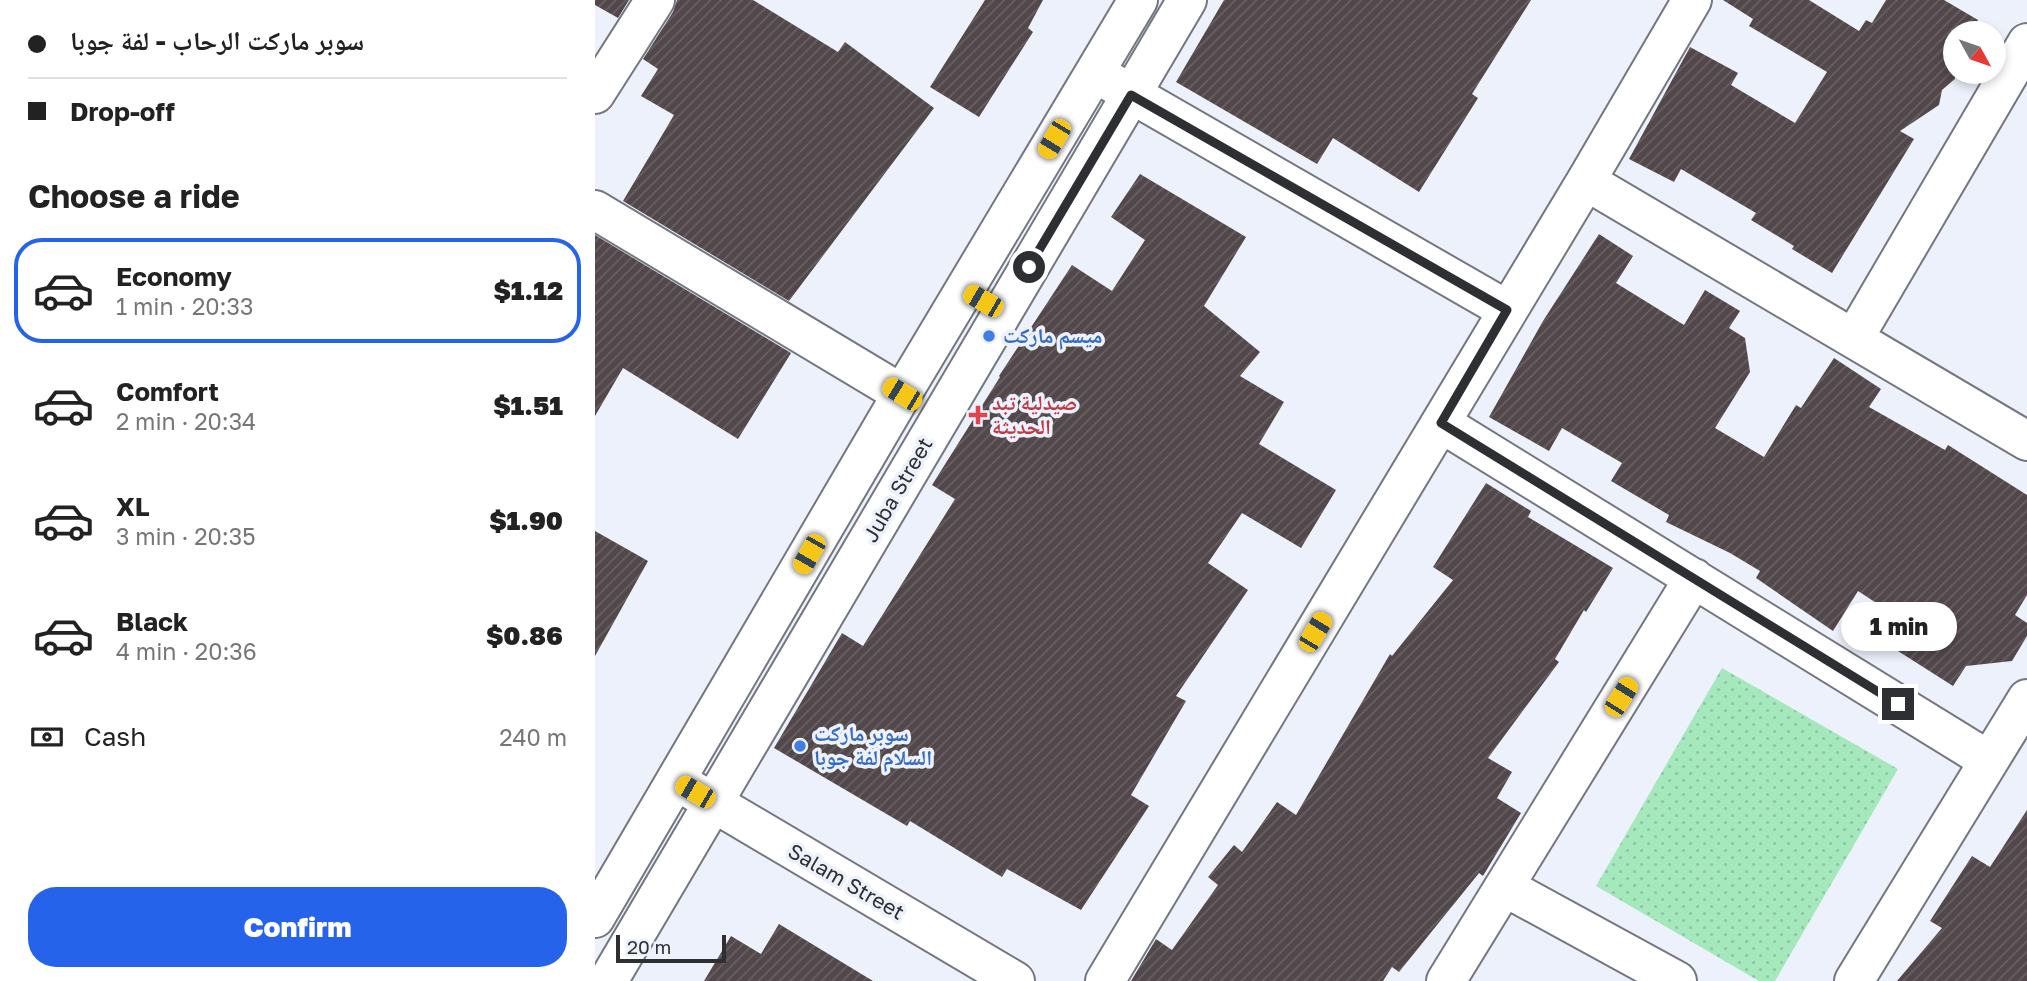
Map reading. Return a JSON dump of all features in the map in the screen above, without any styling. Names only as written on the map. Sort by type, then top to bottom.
[{"type":"street","points":[[595,94],[655,0]]},
{"type":"street","points":[[595,918],[1137,0]]},
{"type":"street","name":"Juba Street","points":[[608,981],[1188,0]]},
{"type":"street","points":[[1105,981],[1692,0]]},
{"type":"street","points":[[1854,338],[2027,43]]},
{"type":"street","points":[[1094,72],[1507,310]]},
{"type":"street","points":[[1586,181],[2027,441]]},
{"type":"street","points":[[595,210],[902,394]]},
{"type":"street","points":[[964,290],[1002,313]]},
{"type":"street","points":[[1441,423],[1988,760]]},
{"type":"street","points":[[1446,981],[1694,578]]},
{"type":"street","points":[[1854,981],[2027,699]]},
{"type":"street","name":"Salam Street","points":[[676,782],[1016,981]]},
{"type":"street","points":[[1505,887],[1677,981]]},
{"type":"green space","points":[[1722,668],[1898,769],[1775,981],[1759,981],[1596,886]]},
{"type":"building","points":[[595,0],[629,0],[618,18],[595,5]]},
{"type":"building","points":[[677,0],[753,0],[838,52],[845,42],[934,108],[789,301],[623,201],[674,115],[641,96],[658,69],[643,59],[673,12]]},
{"type":"building","points":[[985,0],[1043,0],[1028,28],[1033,32],[979,117],[930,87]]},
{"type":"building","points":[[1224,0],[1531,0],[1472,94],[1478,98],[1419,192],[1333,138],[1317,164],[1176,82]]},
{"type":"building","points":[[1723,0],[1809,0],[1859,31],[1866,20],[1872,23],[1886,0],[1944,0],[1978,20],[1943,21],[1943,84],[1949,84],[1942,90],[1939,105],[1900,131],[1914,139],[1832,273],[1751,220],[1756,213],[1681,169],[1674,182],[1629,159],[1690,47],[1738,73],[1731,85],[1795,123],[1827,72],[1749,26],[1753,19]]},
{"type":"building","points":[[1140,174],[1246,237],[1204,306],[1260,352],[1240,376],[1284,402],[1259,444],[1336,490],[1301,548],[1242,513],[1208,563],[1248,590],[1176,696],[1186,701],[1131,795],[1149,806],[1081,910],[1007,869],[1002,877],[910,821],[907,826],[774,748],[842,633],[863,646],[955,499],[932,485],[1072,265],[1112,291],[1145,240],[1111,217]]},
{"type":"building","points":[[1599,234],[1633,256],[1616,283],[1684,325],[1705,290],[1740,311],[1729,328],[1745,338],[1750,372],[1715,428],[1764,457],[1796,405],[1801,408],[1834,358],[1881,389],[1869,407],[1945,450],[1948,445],[2027,495],[2027,595],[2015,615],[2027,623],[2027,636],[2012,661],[1966,666],[1953,686],[1898,651],[1913,627],[1858,591],[1833,631],[1756,578],[1760,571],[1666,522],[1669,515],[1611,481],[1622,463],[1562,428],[1549,451],[1489,417],[1543,321]]},
{"type":"building","points":[[595,235],[791,353],[738,439],[623,368],[595,416]]},
{"type":"building","points":[[1486,483],[1531,511],[1528,517],[1613,568],[1555,659],[1559,662],[1488,758],[1512,772],[1497,798],[1521,813],[1483,876],[1479,873],[1399,972],[1392,967],[1383,981],[1131,981],[1156,939],[1172,950],[1218,885],[1208,877],[1234,845],[1242,852],[1277,802],[1296,815],[1390,654],[1392,656],[1453,580],[1433,567]]},
{"type":"building","points":[[595,531],[648,561],[595,656]]},
{"type":"building","points":[[2027,810],[2027,981],[1897,981],[1942,928],[1930,921],[1972,856],[1990,867]]},
{"type":"building","points":[[779,924],[873,981],[704,981],[731,936],[761,954]]},
{"type":"place","name":"ميسم ماركت","points":[[989,336]]},
{"type":"place","name":"صيدلية تبد الحديثة","points":[[978,415]]},
{"type":"place","name":"سوبر ماركت السلام لفة جوبا","points":[[800,746]]},
{"type":"route","points":[[1029,267],[1131,95],[1507,310],[1441,423],[1898,704]]}]
